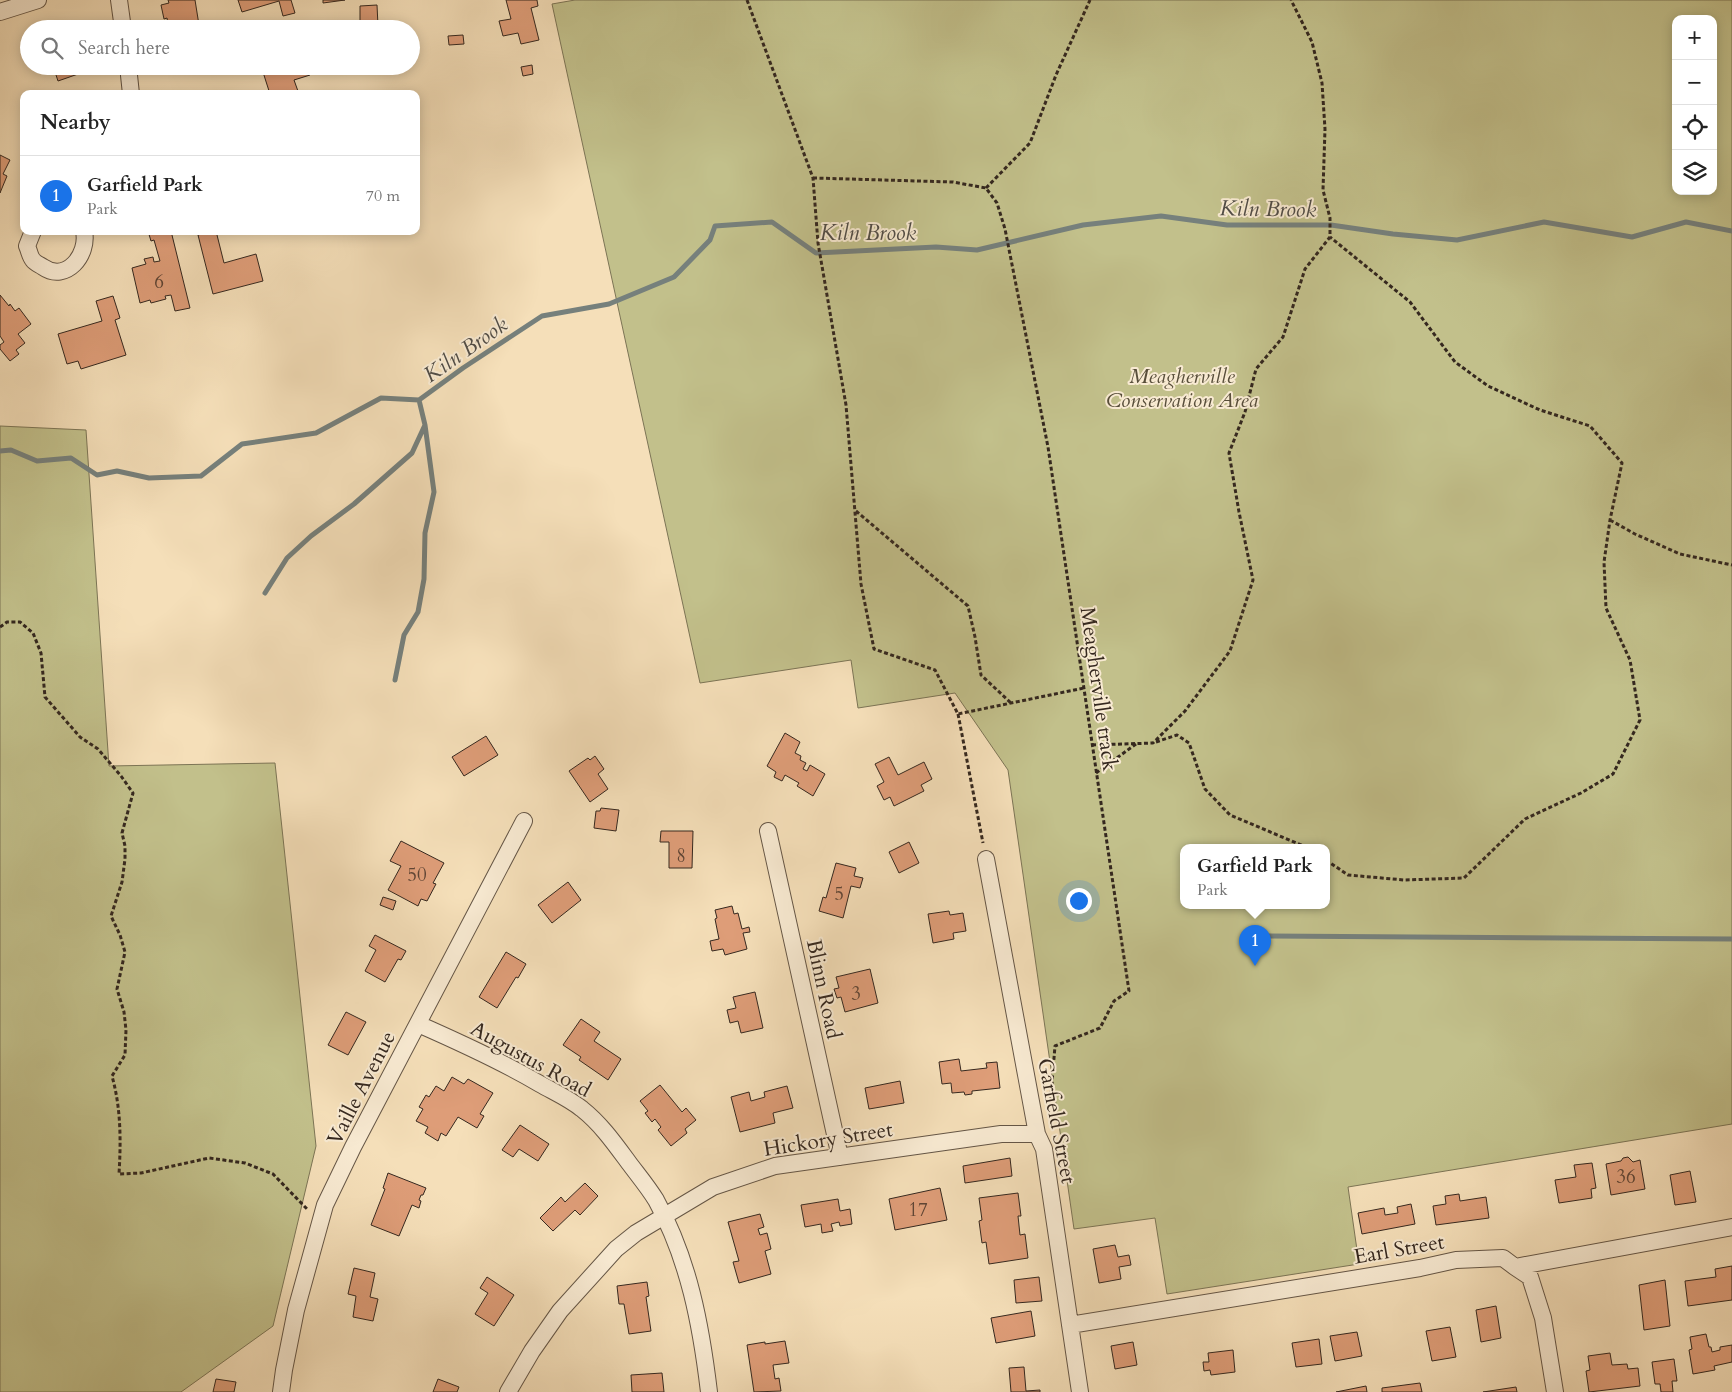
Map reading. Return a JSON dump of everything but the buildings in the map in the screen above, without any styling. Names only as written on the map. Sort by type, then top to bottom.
[{"type":"street","points":[[0,12],[38,0]]},
{"type":"street","points":[[119,0],[122,20]]},
{"type":"street","points":[[129,75],[131,90]]},
{"type":"street","points":[[31,235],[27,246],[34,261],[48,270],[59,273],[70,268],[79,258],[84,248],[84,235]]},
{"type":"street","name":"Vaille Avenue","points":[[281,1392],[296,1310],[325,1205],[353,1147],[524,821]]},
{"type":"street","name":"Blinn Road","points":[[768,831],[840,1157]]},
{"type":"street","name":"Garfield Street","points":[[986,859],[1037,1134],[1044,1149],[1080,1392]]},
{"type":"street","name":"Augustus Road","points":[[418,1024],[516,1070],[582,1109],[607,1133],[655,1198],[685,1266],[694,1294],[704,1345],[709,1392]]},
{"type":"street","name":"Hickory Street","points":[[508,1392],[532,1351],[560,1311],[616,1249],[636,1233],[713,1187],[775,1166],[1001,1134],[1037,1134]]},
{"type":"street","points":[[1515,1267],[1732,1227]]},
{"type":"street","name":"Earl Street","points":[[1070,1325],[1420,1268],[1456,1260],[1503,1258],[1515,1267]]},
{"type":"street","points":[[1515,1267],[1530,1278],[1543,1318],[1555,1392]]},
{"type":"path","points":[[747,0],[813,178],[820,260],[846,405],[862,584],[874,649],[934,670],[958,714],[986,859]]},
{"type":"path","points":[[813,178],[953,182],[986,188],[1030,143],[1056,75],[1090,0]]},
{"type":"path","points":[[1153,743],[1185,711],[1230,651],[1252,580],[1230,453],[1245,412],[1256,369],[1282,337],[1305,269],[1330,237],[1330,218],[1323,190],[1325,129],[1322,83],[1312,42],[1291,0]]},
{"type":"path","name":"Meagherville track","points":[[986,188],[998,204],[1005,229],[1048,447],[1129,991],[1114,1001],[1100,1028],[1055,1046],[1050,1109]]},
{"type":"path","points":[[1330,237],[1410,302],[1455,362],[1488,386],[1540,410],[1590,426],[1622,463],[1610,520],[1604,562],[1606,608],[1630,660],[1640,720],[1613,774],[1581,793],[1526,819],[1464,878],[1404,880],[1348,874],[1330,863]]},
{"type":"path","points":[[855,510],[968,606],[981,676],[1011,703]]},
{"type":"path","points":[[1610,520],[1635,534],[1680,554],[1732,565]]},
{"type":"path","points":[[0,627],[7,622],[20,622],[32,633],[41,653],[46,697],[80,737],[98,749],[133,793],[122,833],[125,859],[122,882],[111,916],[120,935],[124,952],[117,989],[124,1012],[126,1030],[124,1055],[112,1076],[118,1097],[121,1139],[119,1174],[141,1173],[209,1158],[245,1163],[273,1174],[309,1212],[322,1219]]},
{"type":"path","points":[[958,714],[1084,688]]},
{"type":"path","points":[[1092,745],[1153,743],[1177,735],[1189,743],[1205,789],[1230,815],[1299,844]]},
{"type":"path","points":[[1096,773],[1138,743]]},
{"type":"green space","name":"Meagherville Conservation Area","points":[[575,0],[1732,0],[1732,1124],[1348,1187],[1359,1264],[1167,1294],[1155,1218],[1074,1229],[1008,770],[955,693],[858,708],[851,660],[700,683],[552,4]]},
{"type":"green space","points":[[0,426],[86,430],[109,766],[275,763],[316,1146],[273,1326],[181,1392],[0,1392]]},
{"type":"waterway","name":"Kiln Brook","points":[[0,451],[11,450],[37,461],[71,458],[97,475],[117,471],[149,478],[201,476],[242,444],[316,433],[381,398],[419,400],[463,368],[542,316],[609,304],[674,277],[710,240],[715,226],[772,222],[816,253],[936,247],[977,250],[1083,225],[1161,216],[1227,225],[1331,225],[1393,234],[1457,240],[1544,222],[1632,237],[1686,222],[1732,231]]},
{"type":"waterway","points":[[265,593],[287,558],[311,536],[354,504],[412,453],[425,425],[419,400]]},
{"type":"waterway","points":[[395,680],[404,635],[418,612],[424,579],[425,533],[434,492],[425,425]]},
{"type":"waterway","points":[[1259,936],[1732,939]]},
{"type":"place","name":"Garfield Park","points":[[1255,966]]}]
